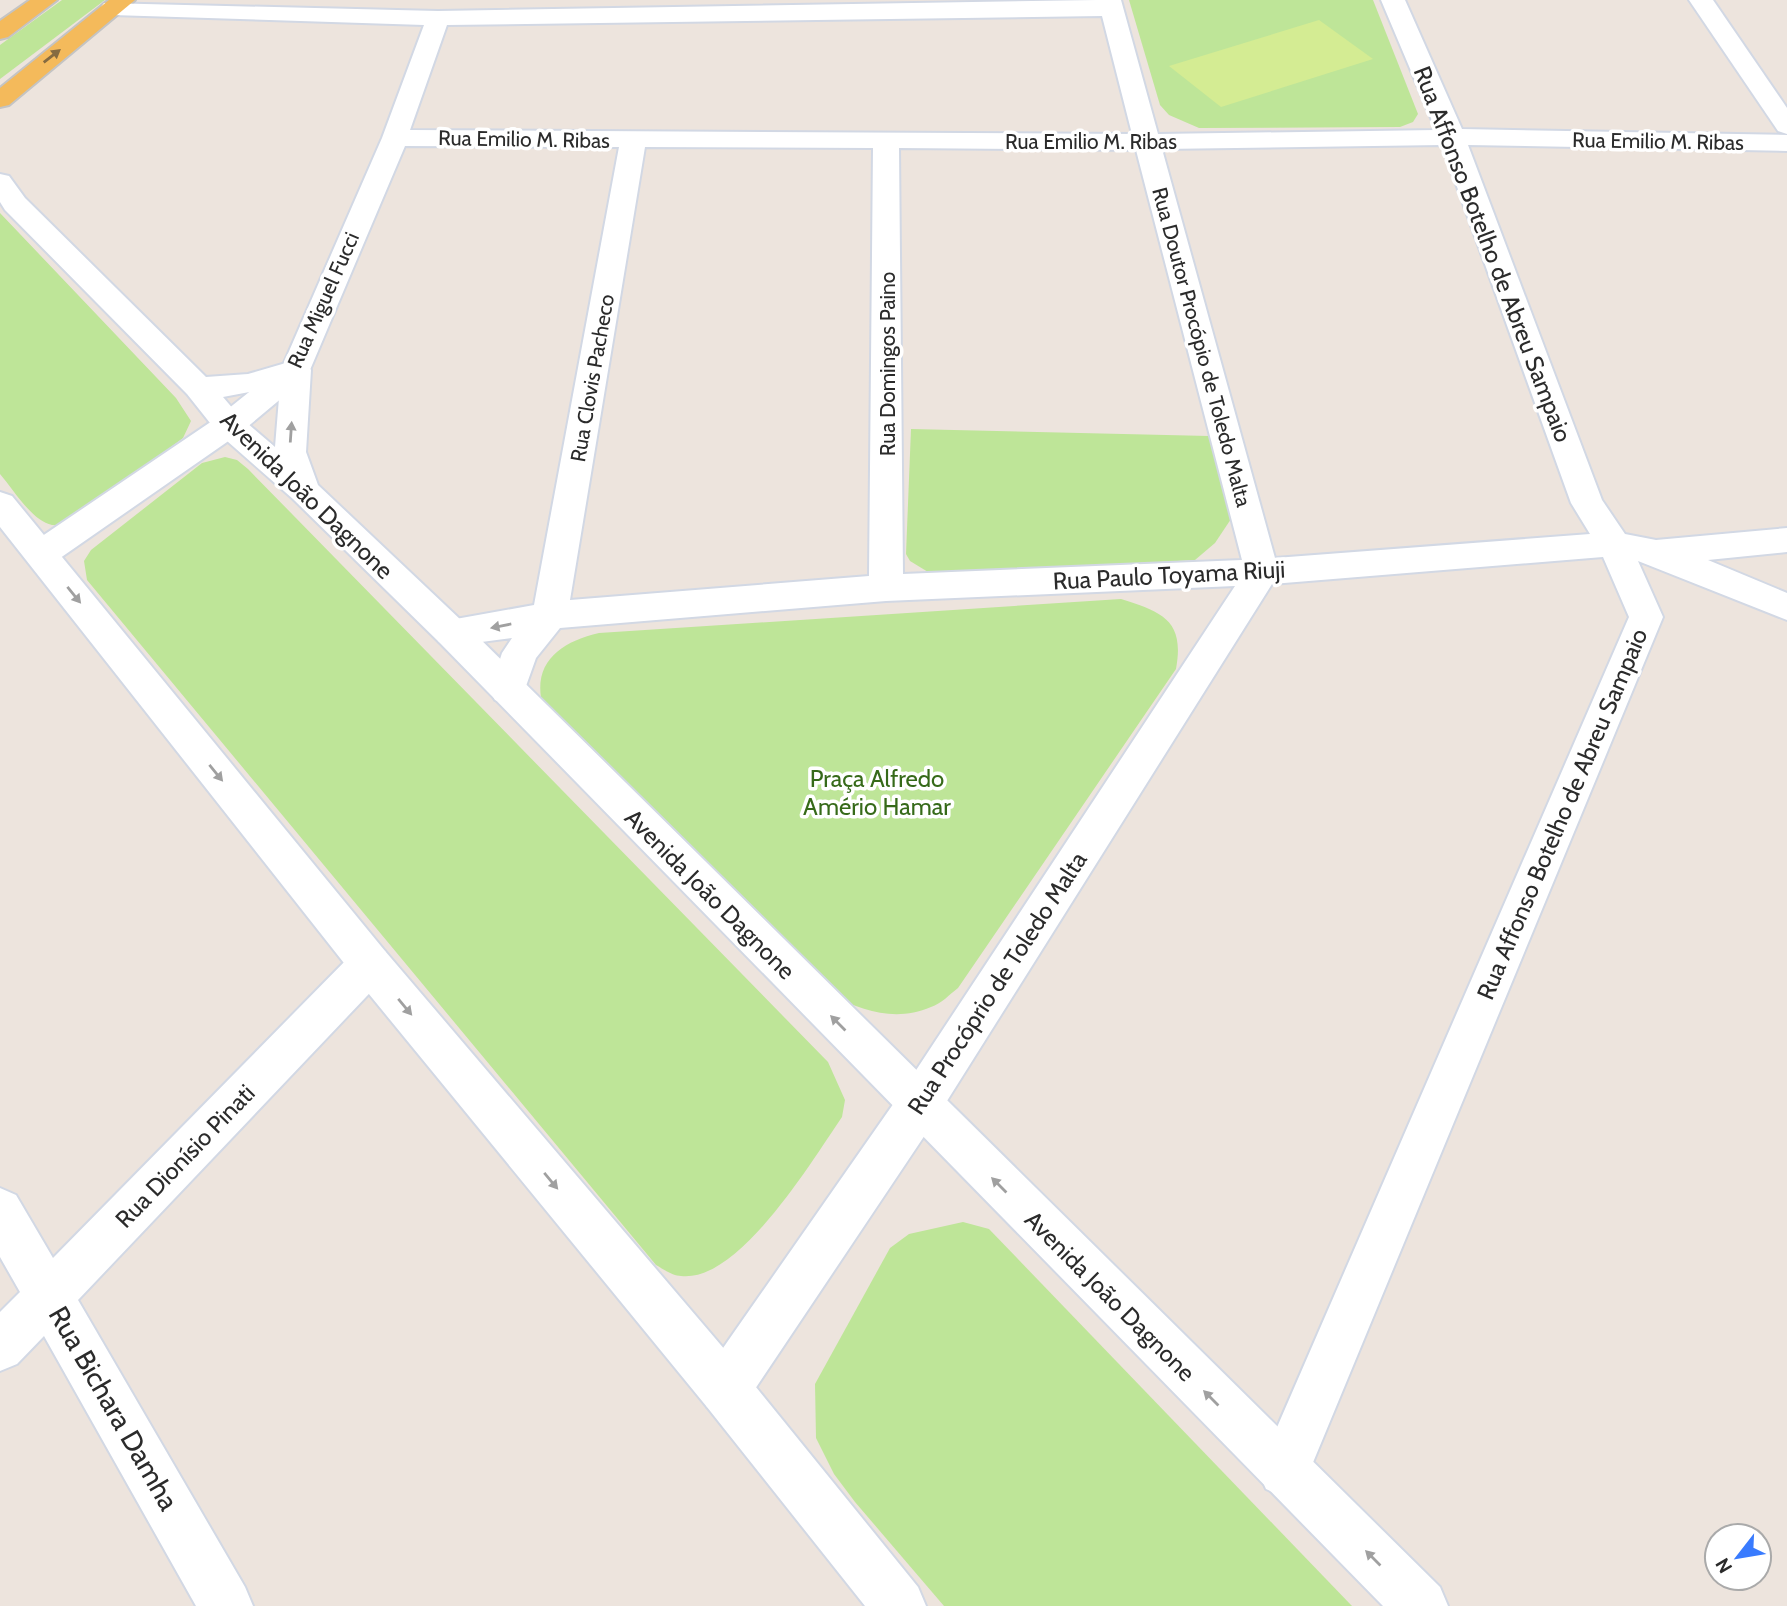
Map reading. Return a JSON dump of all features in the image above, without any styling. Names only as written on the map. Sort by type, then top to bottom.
[{"type":"main road","points":[[0,32],[45,0]]},
{"type":"main road","points":[[0,100],[117,4]]},
{"type":"street","name":"Rua Affonso Botelho de Abreu Sampaio","points":[[1284,1471],[1646,617],[1614,544],[1587,503],[1452,137],[1394,0]]},
{"type":"street","points":[[1701,0],[1787,126]]},
{"type":"street","points":[[117,4],[438,18],[1110,5]]},
{"type":"street","name":"Rua Doutor Procópio de Toledo Malta","points":[[1110,5],[1262,572]]},
{"type":"street","name":"Rua Miguel Fucci","points":[[41,554],[229,425],[296,370],[395,138],[438,18]]},
{"type":"street","name":"Rua Emilio M. Ribas","points":[[395,138],[1146,142],[1452,137],[1787,144]]},
{"type":"street","name":"Rua Clovis Pacheco","points":[[550,615],[633,140]]},
{"type":"street","name":"Rua Domingos Paino","points":[[886,141],[886,588]]},
{"type":"street","name":"Avenida João Dagnone","points":[[0,182],[15,204],[198,387],[229,425],[304,491],[451,632],[919,1105],[1421,1606]]},
{"type":"street","points":[[198,387],[228,388],[267,382],[296,370],[290,452],[304,491]]},
{"type":"street","points":[[0,504],[370,964],[725,1389],[899,1606]]},
{"type":"street","name":"Rua Paulo Toyama Riuji","points":[[451,632],[495,628],[550,615],[886,588],[1262,572],[1614,544],[1656,552],[1787,540]]},
{"type":"street","points":[[1656,552],[1787,607]]},
{"type":"street","name":"Rua Procóprio de Toledo Malta","points":[[725,1389],[919,1105],[1262,572]]},
{"type":"street","points":[[508,690],[520,653],[550,615]]},
{"type":"street","name":"Rua Dionísio Pinati","points":[[0,1347],[370,964]]},
{"type":"street","name":"Rua Bichara Damha","points":[[0,1212],[226,1606]]},
{"type":"green space","points":[[62,0],[105,0],[0,79],[0,45]]},
{"type":"green space","points":[[1129,0],[1373,0],[1418,114],[1413,122],[1400,127],[1199,128],[1169,115],[1160,105]]},
{"type":"green space","points":[[1319,20],[1373,59],[1221,107],[1169,66]]},
{"type":"green space","points":[[0,213],[176,398],[191,421],[183,438],[74,520],[57,525],[37,517],[23,504],[0,474]]},
{"type":"green space","points":[[911,429],[1209,436],[1231,519],[1215,543],[1195,560],[933,575],[910,561],[906,554]]},
{"type":"green space","points":[[225,457],[237,460],[248,469],[828,1062],[845,1100],[842,1117],[794,1188],[750,1240],[727,1260],[703,1273],[681,1276],[671,1274],[656,1265],[87,580],[84,561],[91,550],[202,463]]},
{"type":"green space","name":"Praça Alfredo Amério Hamar","points":[[1121,599],[1159,614],[1167,620],[1177,639],[1176,669],[958,988],[938,1004],[905,1014],[880,1013],[832,996],[543,707],[540,692],[541,678],[552,657],[572,642],[599,633]]},
{"type":"green space","points":[[963,1222],[989,1229],[1352,1606],[944,1606],[834,1474],[816,1438],[815,1384],[890,1248],[909,1234]]}]
